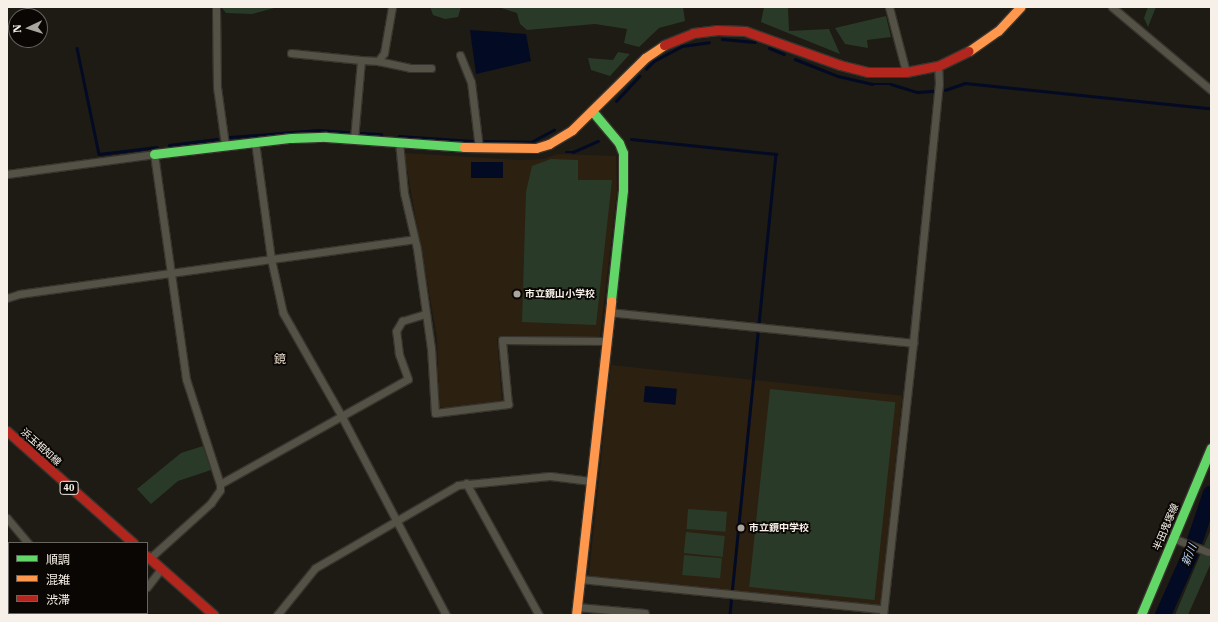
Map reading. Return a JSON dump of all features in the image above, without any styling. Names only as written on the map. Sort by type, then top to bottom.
[{"type":"street","points":[[216,7],[217,86],[225,145]]},
{"type":"street","points":[[378,61],[384,53],[392,7]]},
{"type":"street","points":[[889,7],[906,72]]},
{"type":"street","points":[[7,174],[225,145],[326,137],[518,150],[549,144],[572,130],[593,112],[645,58],[669,41],[693,33],[716,30],[745,31],[764,36],[840,65],[868,72],[906,72],[938,66],[973,49],[998,30],[1020,7]]},
{"type":"street","points":[[1112,7],[1211,90]]},
{"type":"street","points":[[291,53],[378,61],[410,68],[431,68]]},
{"type":"street","points":[[460,55],[471,82],[479,148]]},
{"type":"street","points":[[354,139],[361,60]]},
{"type":"street","points":[[580,579],[732,593],[883,612],[913,343],[939,84],[938,66]]},
{"type":"street","points":[[593,112],[619,142],[623,153],[623,190],[576,611],[645,613]]},
{"type":"street","points":[[255,142],[271,260],[283,312],[342,417],[446,615]]},
{"type":"street","points":[[398,142],[404,192],[414,239],[431,348],[435,413],[508,404],[502,340],[606,341]]},
{"type":"street","points":[[154,154],[186,379],[220,484],[220,490],[211,503],[149,557],[214,615]]},
{"type":"street","points":[[7,298],[19,294],[414,239]]},
{"type":"street","points":[[609,312],[913,343]]},
{"type":"street","points":[[220,484],[408,379],[399,354],[396,331],[402,321],[426,314]]},
{"type":"street","name":"浜玉相知線","points":[[7,431],[131,542]]},
{"type":"street","name":"半田鬼塚線","points":[[1141,615],[1176,539],[1211,448]]},
{"type":"street","points":[[277,615],[315,568],[458,485],[466,483],[550,476],[590,481]]},
{"type":"street","points":[[466,483],[539,615]]},
{"type":"street","points":[[7,518],[27,542]]},
{"type":"street","points":[[1176,539],[1207,552]]},
{"type":"street","points":[[148,586],[161,568]]},
{"type":"shaded area","name":"市立鏡山小学校","points":[[404,153],[520,160],[544,159],[557,154],[616,156],[617,191],[600,336],[598,338],[497,337],[502,402],[443,408],[439,406],[437,337]]},
{"type":"shaded area","name":"市立鏡中学校","points":[[611,365],[902,396],[880,606],[589,576]]},
{"type":"green space","points":[[221,7],[278,7],[252,14],[226,13]]},
{"type":"green space","points":[[430,7],[461,7],[458,17],[445,19],[433,15]]},
{"type":"green space","points":[[498,7],[683,7],[685,21],[659,28],[639,47],[624,43],[627,29],[595,24],[527,30],[520,24],[517,13]]},
{"type":"green space","points":[[764,7],[788,7],[789,31],[829,29],[840,54],[761,22]]},
{"type":"green space","points":[[1148,7],[1156,7],[1148,27],[1144,18]]},
{"type":"green space","points":[[886,16],[891,37],[867,40],[868,48],[845,44],[835,28]]},
{"type":"green space","points":[[618,52],[630,54],[610,76],[591,70],[588,58],[613,60]]},
{"type":"green space","points":[[551,159],[578,160],[578,180],[612,180],[596,325],[522,322],[526,192],[532,166]]},
{"type":"green space","points":[[770,389],[895,402],[875,600],[749,587]]},
{"type":"green space","points":[[203,446],[211,470],[178,481],[151,504],[137,489],[181,453]]},
{"type":"green space","points":[[688,509],[727,512],[726,532],[687,529]]},
{"type":"green space","points":[[1211,529],[1211,563],[1188,615],[1175,615]]},
{"type":"green space","points":[[686,532],[725,536],[723,557],[684,553]]},
{"type":"green space","points":[[684,555],[722,558],[720,578],[682,575]]},
{"type":"water","points":[[470,30],[526,34],[531,61],[476,74]]},
{"type":"water","points":[[471,162],[503,162],[503,178],[471,178]]},
{"type":"water","points":[[645,386],[677,389],[675,405],[644,402]]},
{"type":"waterway","points":[[722,39],[755,42]]},
{"type":"waterway","points":[[646,69],[654,61],[682,46],[709,42]]},
{"type":"waterway","points":[[77,48],[99,154],[157,147]]},
{"type":"waterway","points":[[769,48],[784,54]]},
{"type":"waterway","points":[[795,59],[838,76],[872,84],[891,84],[918,92],[934,91]]},
{"type":"waterway","points":[[616,101],[639,76]]},
{"type":"waterway","points":[[945,90],[965,83],[1209,108]]},
{"type":"waterway","points":[[230,137],[318,130],[349,132]]},
{"type":"waterway","points":[[484,141],[531,142],[554,130]]},
{"type":"waterway","points":[[361,133],[381,134]]},
{"type":"waterway","points":[[399,136],[472,141]]},
{"type":"waterway","points":[[169,145],[217,139]]},
{"type":"waterway","points":[[631,139],[776,154],[730,615]]},
{"type":"waterway","points":[[566,152],[573,152],[598,141]]},
{"type":"waterway","name":"新川","points":[[1163,615],[1190,555],[1211,493]]},
{"type":"traffic: fast","points":[[593,112],[619,143],[623,153],[623,190],[611,301]]},
{"type":"traffic: fast","points":[[154,154],[291,138],[326,137],[464,147]]},
{"type":"traffic: fast","points":[[1141,615],[1211,448]]},
{"type":"traffic: slow","points":[[969,51],[998,31],[1020,7]]},
{"type":"traffic: slow","points":[[464,147],[536,148],[549,144],[572,130],[645,58],[664,45]]},
{"type":"traffic: slow","points":[[576,615],[611,301]]},
{"type":"traffic: jam","points":[[664,45],[693,33],[716,30],[745,31],[840,65],[868,72],[906,72],[938,66],[969,51]]},
{"type":"traffic: jam","points":[[7,431],[132,542]]},
{"type":"traffic: jam","points":[[148,557],[214,615]]},
{"type":"place","name":"市立鏡山小学校","points":[[517,294]]},
{"type":"place","name":"市立鏡中学校","points":[[741,528]]},
{"type":"district","name":"鏡","points":[[280,359]]}]
